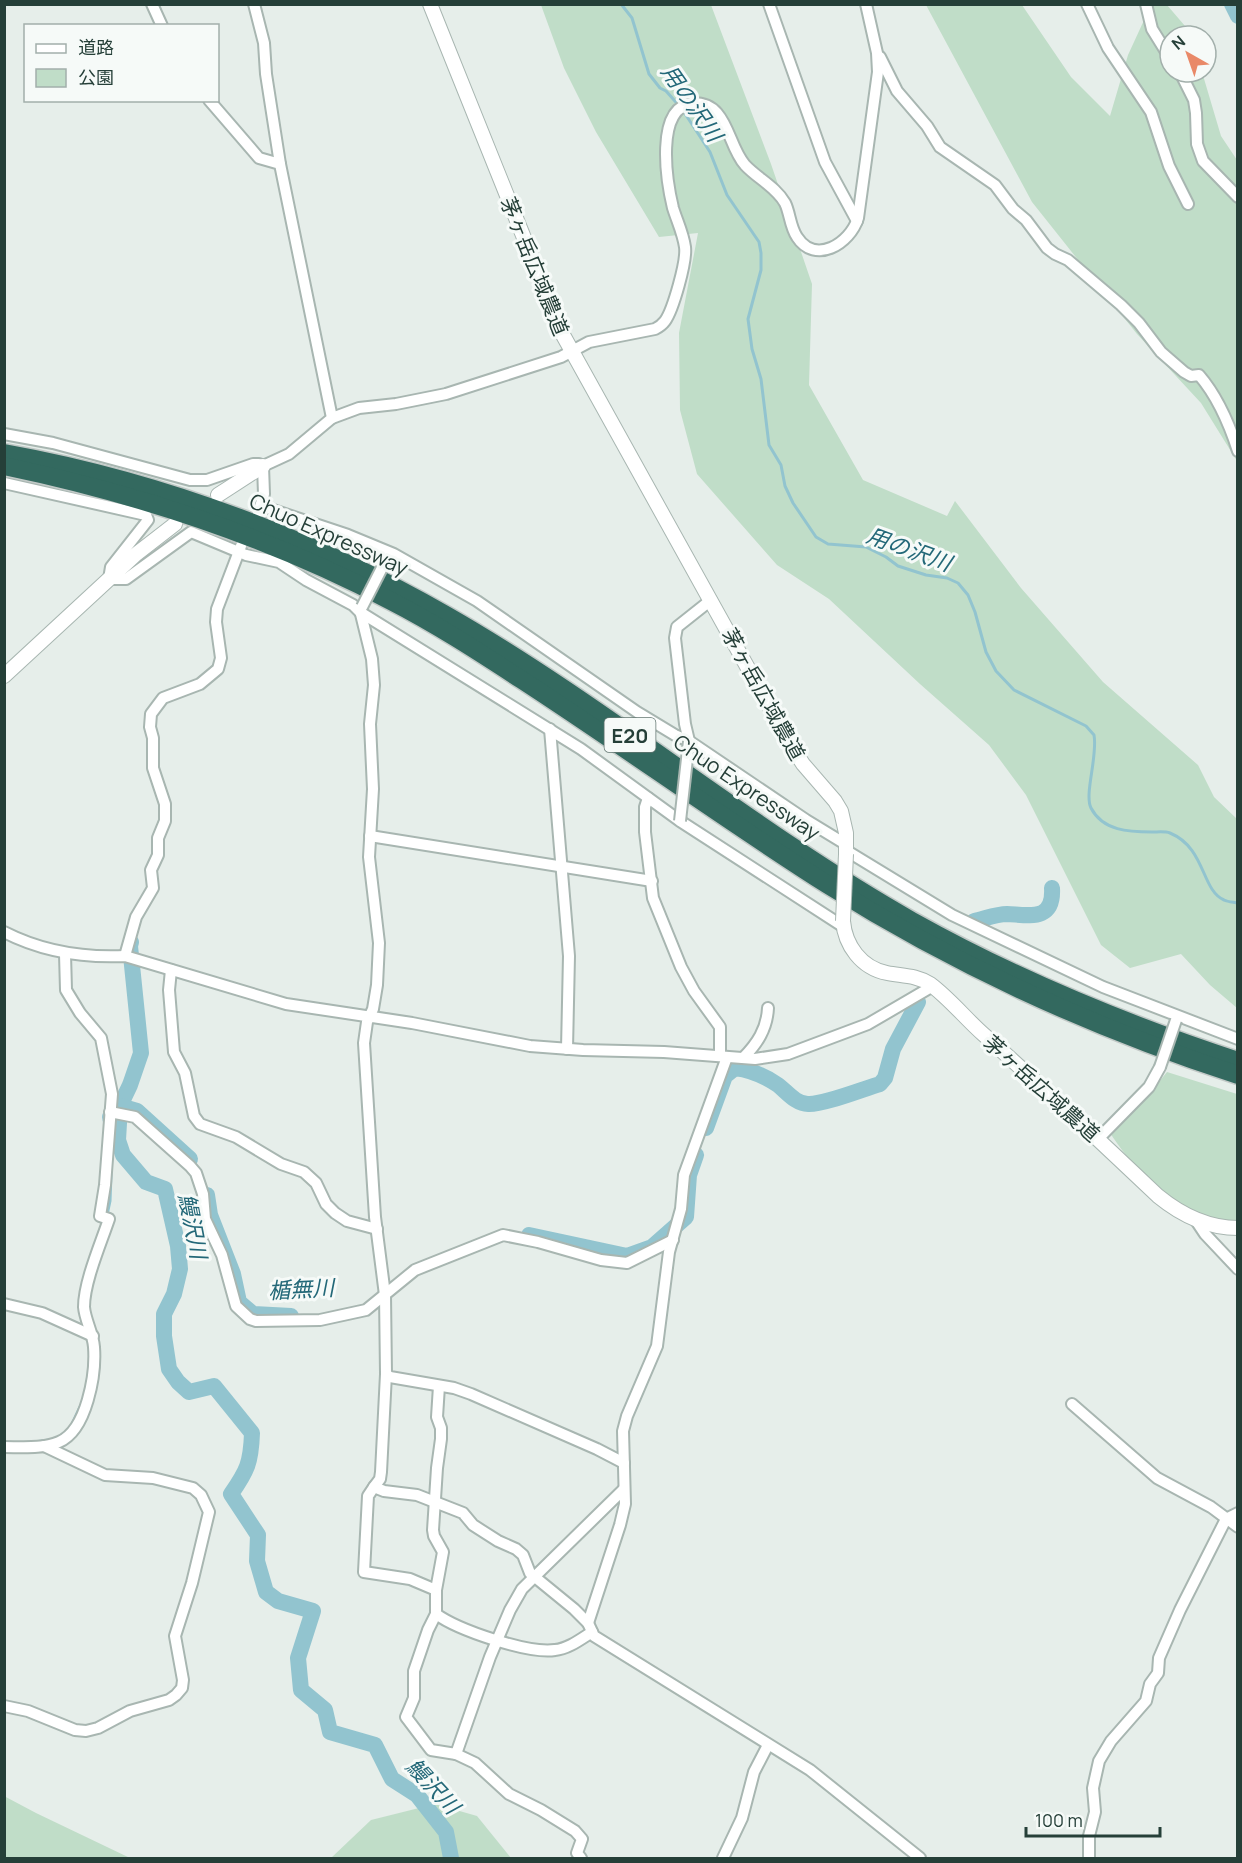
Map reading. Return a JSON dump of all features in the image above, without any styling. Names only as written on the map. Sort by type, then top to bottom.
[{"type":"highway","name":"Chuo Expressway","points":[[4,453],[106,475],[177,496],[291,538],[346,563],[448,616],[505,651],[826,867],[911,920],[1059,994],[1125,1022],[1238,1061]]},
{"type":"highway","name":"Chuo Expressway","points":[[4,466],[102,489],[173,509],[286,550],[340,575],[421,618],[497,664],[828,885],[904,931],[987,975],[1053,1006],[1121,1034],[1238,1075]]},
{"type":"street","points":[[152,4],[161,24]]},
{"type":"street","points":[[254,4],[264,43],[266,74],[280,164],[332,418]]},
{"type":"street","name":"茅ヶ岳広域農道","points":[[430,4],[571,351],[789,742],[802,764],[841,811],[847,850],[844,924],[853,951],[871,967],[885,972],[914,976],[933,986],[1173,1208],[1209,1224],[1238,1228]]},
{"type":"street","points":[[769,4],[825,162],[857,221]]},
{"type":"street","points":[[218,495],[263,466],[289,454],[332,418],[359,408],[396,404],[446,394],[531,368],[561,357],[589,342],[655,329],[666,320],[684,267],[685,256],[668,177],[667,135],[674,114],[678,108],[687,104],[702,104],[717,113],[745,165],[776,192],[784,203],[794,232],[803,244],[818,252],[827,250],[846,238],[857,221],[876,96],[877,53],[866,4]]},
{"type":"street","points":[[1088,4],[1108,48],[1151,112],[1169,166],[1188,204]]},
{"type":"street","points":[[1146,4],[1152,29],[1158,39]]},
{"type":"street","points":[[877,53],[897,91],[927,126],[940,147],[995,185],[1047,248],[1068,260],[1121,305],[1139,323],[1161,352],[1184,372],[1191,376],[1199,375],[1207,384],[1221,409],[1238,451]]},
{"type":"street","points":[[1186,84],[1194,100],[1197,144],[1203,161],[1238,197]]},
{"type":"street","points":[[211,102],[259,158],[280,164]]},
{"type":"street","points":[[4,434],[54,443],[190,480],[207,480],[253,464],[263,466]]},
{"type":"street","points":[[263,466],[264,483],[260,508],[273,510],[348,535],[477,601],[637,711],[689,741],[847,850],[952,915],[1103,987],[1226,1037],[1238,1039]]},
{"type":"street","points":[[4,483],[146,515],[148,520],[111,567],[109,579]]},
{"type":"street","points":[[4,676],[135,555],[176,524]]},
{"type":"street","points":[[109,579],[126,579],[191,532],[240,547],[246,555],[279,561],[306,580],[354,605],[550,729],[680,821],[844,924]]},
{"type":"street","points":[[125,956],[136,917],[153,888],[151,870],[158,855],[158,838],[165,820],[165,804],[153,768],[151,714],[163,698],[200,684],[218,669],[220,651],[216,622],[218,609],[240,547]]},
{"type":"street","points":[[388,555],[361,610],[372,659],[374,685],[370,724],[373,789],[369,857],[379,943],[377,985],[364,1043],[377,1229],[385,1295],[386,1374],[381,1472],[380,1479],[368,1496],[364,1572],[410,1579],[436,1590]]},
{"type":"street","points":[[680,821],[689,741],[675,638],[676,627],[711,600]]},
{"type":"street","points":[[550,729],[568,956],[567,1049]]},
{"type":"street","points":[[436,1614],[460,1628],[532,1650],[557,1650],[590,1628],[620,1525],[625,1504],[623,1431],[627,1416],[657,1346],[669,1252],[681,1209],[684,1175],[724,1057],[720,1027],[694,991],[681,967],[653,898],[645,832],[645,807],[648,798]]},
{"type":"street","points":[[370,836],[652,881]]},
{"type":"street","points":[[4,932],[65,954],[125,956],[286,1004],[412,1023],[530,1046],[567,1049],[664,1052],[755,1059],[788,1054],[868,1024],[933,986]]},
{"type":"street","points":[[4,1447],[44,1446],[66,1438],[74,1430],[88,1400],[94,1359],[93,1336],[84,1309],[106,1218],[100,1216],[105,1185],[112,1094],[104,1063],[101,1038],[75,1006],[66,990],[65,954]]},
{"type":"street","points":[[171,970],[169,990],[174,1052],[185,1073],[197,1121],[236,1137],[281,1164],[303,1172],[316,1183],[326,1204],[335,1214],[347,1221],[377,1229]]},
{"type":"street","points":[[743,1058],[763,1033],[768,1008]]},
{"type":"street","points":[[1098,1139],[1149,1087],[1160,1067],[1177,1018]]},
{"type":"street","points":[[111,1108],[135,1117],[196,1173],[203,1194],[205,1219],[222,1255],[236,1306],[250,1319],[320,1320],[366,1310],[415,1270],[503,1235],[538,1242],[601,1260],[627,1263],[673,1236]]},
{"type":"street","points":[[1196,1219],[1205,1234],[1238,1269]]},
{"type":"street","points":[[4,1304],[42,1313],[93,1336]]},
{"type":"street","points":[[386,1374],[390,1377],[454,1388],[471,1394],[624,1463]]},
{"type":"street","points":[[439,1386],[437,1417],[441,1428],[441,1439],[433,1530],[444,1552],[436,1590],[436,1614],[414,1671],[414,1698],[406,1717],[431,1750],[456,1754],[475,1763],[509,1794],[575,1831],[582,1839],[577,1853],[580,1858]]},
{"type":"street","points":[[1072,1404],[1157,1478],[1211,1508],[1238,1527]]},
{"type":"street","points":[[4,1706],[28,1711],[75,1730],[86,1731],[98,1728],[130,1711],[169,1700],[182,1688],[183,1680],[175,1636],[192,1583],[209,1512],[207,1504],[193,1488],[153,1478],[105,1475],[44,1446]]},
{"type":"street","points":[[374,1487],[384,1491],[417,1495],[464,1513],[472,1525],[523,1555],[530,1573],[590,1628],[594,1636],[810,1770],[920,1858]]},
{"type":"street","points":[[456,1754],[498,1639],[522,1589],[624,1489]]},
{"type":"street","points":[[1089,1858],[1089,1836],[1095,1812],[1093,1788],[1099,1761],[1111,1741],[1146,1701],[1150,1684],[1158,1673],[1159,1658],[1180,1610],[1226,1519],[1238,1513]]},
{"type":"street","points":[[723,1858],[742,1818],[754,1772],[768,1745]]},
{"type":"green space","points":[[541,5],[711,5],[771,164],[812,284],[809,385],[863,480],[947,516],[955,501],[1021,588],[1103,682],[1198,765],[1214,797],[1237,819],[1237,1008],[1210,985],[1181,954],[1130,968],[1101,945],[1026,795],[989,745],[829,599],[777,565],[697,474],[680,410],[679,333],[698,233],[659,237],[596,132],[564,68]]},
{"type":"green space","points":[[926,5],[1022,5],[1071,77],[1110,116],[1128,55],[1151,5],[1167,5],[1183,24],[1158,24],[1158,84],[1206,84],[1221,136],[1237,160],[1237,461],[1201,403],[1137,334],[1032,202]]},
{"type":"green space","points":[[1167,1072],[1237,1094],[1237,1223],[1196,1214],[1171,1200],[1137,1168],[1110,1133],[1142,1103]]},
{"type":"green space","points":[[4,1796],[36,1813],[130,1858],[5,1858]]},
{"type":"green space","points":[[435,1804],[477,1816],[511,1858],[331,1858],[371,1820]]},
{"type":"waterway","name":"用の沢川","points":[[621,4],[632,18],[649,74],[682,109],[710,152],[727,195],[759,242],[761,270],[748,319],[752,349],[761,379],[769,445],[781,465],[785,486],[793,503],[816,537],[828,544],[866,547],[898,566],[926,575],[947,578],[958,583],[968,595],[986,652],[996,671],[1014,690],[1086,726],[1094,735],[1089,802],[1096,816],[1117,829],[1166,832],[1182,840],[1197,858],[1217,895],[1226,901],[1238,903]]},
{"type":"waterway","points":[[1232,4],[1238,16]]},
{"type":"waterway","name":"楯無川","points":[[974,921],[1003,914],[1038,914],[1049,907],[1052,888]]},
{"type":"waterway","name":"鰻沢川","points":[[131,942],[141,1053],[120,1106],[118,1140],[123,1155],[146,1182],[165,1189],[178,1246],[180,1269],[174,1294],[164,1314],[164,1336],[169,1369],[189,1392],[214,1386],[252,1433],[251,1452],[247,1466],[231,1494],[258,1535],[257,1561],[266,1592],[278,1601],[313,1611],[298,1658],[301,1690],[325,1710],[330,1732],[375,1745],[392,1779],[417,1795],[446,1832],[451,1858]]},
{"type":"waterway","name":"楯無川","points":[[706,1128],[725,1076],[735,1068],[763,1076],[796,1100],[808,1104],[815,1104],[880,1084],[885,1078],[893,1049],[918,1002]]},
{"type":"waterway","name":"楯無川","points":[[120,1106],[137,1111],[190,1159]]},
{"type":"waterway","name":"楯無川","points":[[106,1125],[104,1114],[107,1110]]},
{"type":"waterway","name":"楯無川","points":[[529,1235],[627,1256],[652,1247],[686,1217],[689,1175],[696,1155]]},
{"type":"waterway","name":"楯無川","points":[[107,1215],[111,1174]]},
{"type":"waterway","name":"楯無川","points":[[207,1195],[210,1215],[233,1274],[239,1302],[253,1314],[291,1316]]},
{"type":"waterway","name":"楯無川","points":[[73,1422],[80,1407]]},
{"type":"waterway","name":"楯無川","points":[[35,1442],[49,1440]]}]
